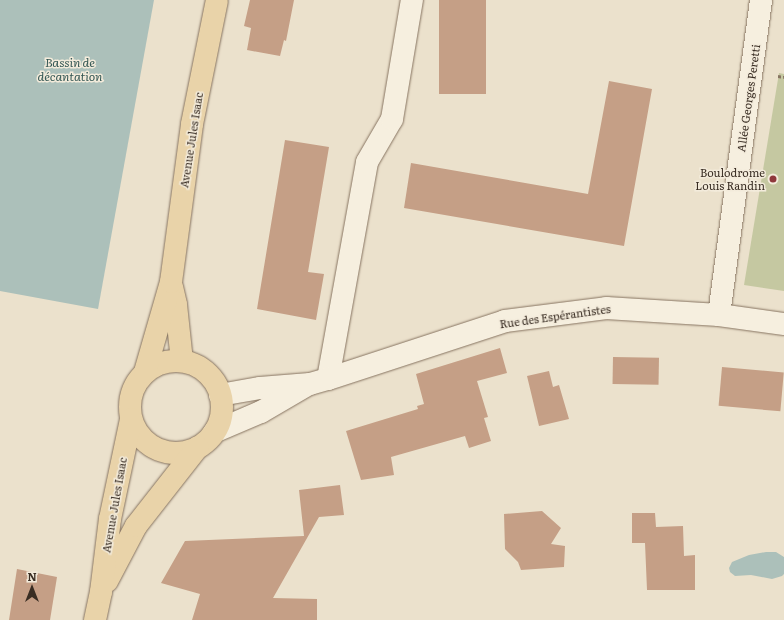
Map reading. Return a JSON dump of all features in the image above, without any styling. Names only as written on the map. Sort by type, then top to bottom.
[{"type":"main road","name":"Avenue Jules Isaac","points":[[145,372],[171,282],[192,124],[216,0]]},
{"type":"main road","name":"Avenue Jules Isaac","points":[[171,282],[176,305],[182,361]]},
{"type":"main road","points":[[168,361],[182,361],[194,364],[206,372],[215,382],[220,395],[222,407],[220,420],[214,432],[198,447],[188,451],[173,452],[159,450],[147,443],[137,432],[131,419],[129,406],[131,393],[137,381],[145,372],[156,365],[168,361]]},
{"type":"main road","name":"Avenue Jules Isaac","points":[[95,620],[101,592],[110,519],[131,419]]},
{"type":"main road","name":"Avenue Jules Isaac","points":[[101,592],[136,526],[198,447]]},
{"type":"street","points":[[319,382],[367,162],[392,119],[412,0]]},
{"type":"street","name":"Allée Georges Peretti","points":[[719,315],[761,0]]},
{"type":"street","name":"Rue des Espérantistes","points":[[214,432],[261,412],[319,382],[505,321],[606,308],[719,315],[784,324]]},
{"type":"street","name":"Rue des Espérantistes","points":[[220,395],[260,388],[319,382]]},
{"type":"green space","name":"Boulodrome Louis Randin","points":[[779,73],[784,74],[784,291],[744,285]]},
{"type":"water","name":"Bassin de décantation","points":[[0,0],[154,0],[98,309],[0,291]]},
{"type":"water","points":[[776,552],[784,557],[784,574],[782,576],[772,579],[751,575],[735,576],[730,572],[729,568],[732,562],[749,555]]},
{"type":"building","points":[[250,0],[294,0],[286,41],[284,40],[280,56],[247,50],[251,28],[244,26]]},
{"type":"building","points":[[439,0],[486,0],[486,94],[439,94]]},
{"type":"building","points":[[609,81],[652,89],[624,246],[404,208],[411,163],[588,194]]},
{"type":"building","points":[[285,140],[329,147],[308,272],[324,274],[316,320],[257,309]]},
{"type":"building","points":[[500,348],[507,373],[477,381],[488,417],[484,418],[491,441],[469,448],[465,436],[391,457],[394,475],[361,480],[346,431],[418,409],[417,406],[424,404],[416,374]]},
{"type":"building","points":[[613,357],[659,358],[659,385],[613,384]]},
{"type":"building","points":[[722,367],[784,372],[780,411],[719,406]]},
{"type":"building","points":[[549,371],[553,387],[559,385],[569,419],[539,426],[527,376]]},
{"type":"building","points":[[340,485],[344,515],[319,517],[273,598],[317,599],[317,620],[192,620],[200,594],[161,583],[185,541],[304,536],[299,490]]},
{"type":"building","points":[[542,511],[561,528],[551,544],[565,546],[564,567],[521,570],[518,562],[505,549],[504,514]]},
{"type":"building","points":[[632,513],[655,513],[656,527],[683,526],[684,556],[695,555],[695,590],[647,590],[645,543],[632,543]]},
{"type":"building","points":[[17,569],[57,577],[50,620],[9,620]]},
{"type":"place","name":"Boulodrome Louis Randin","points":[[773,179]]}]
